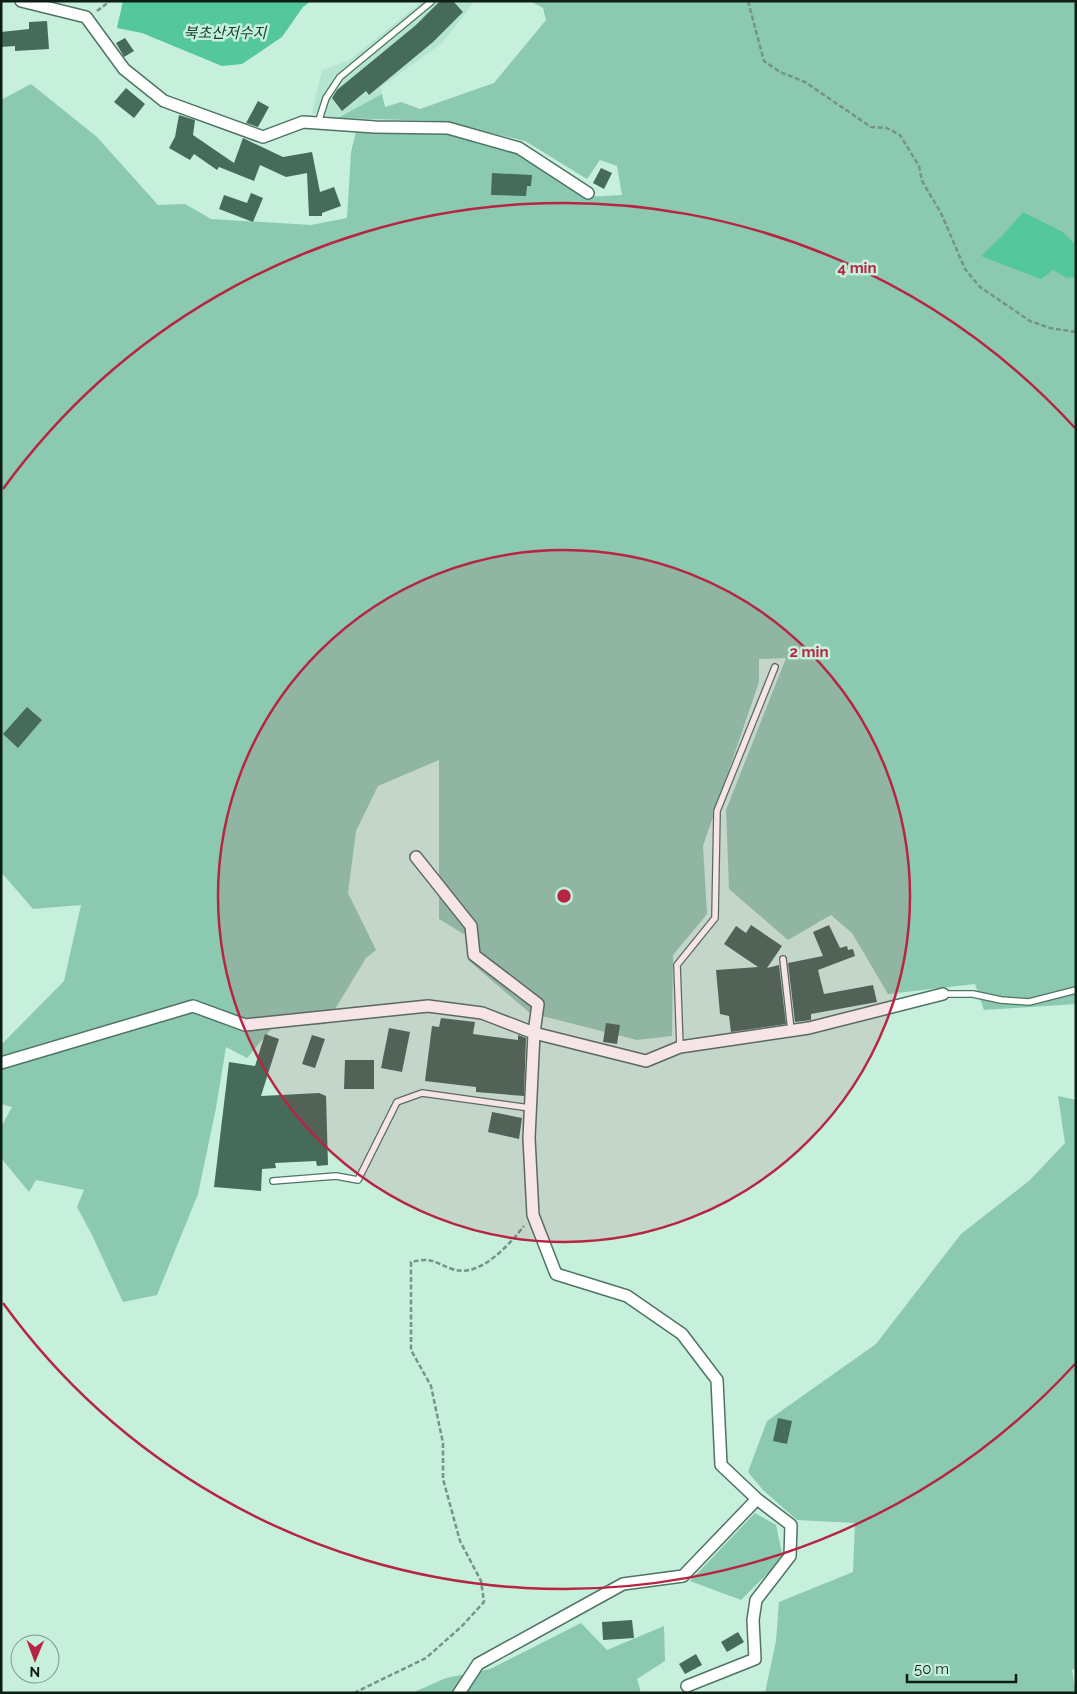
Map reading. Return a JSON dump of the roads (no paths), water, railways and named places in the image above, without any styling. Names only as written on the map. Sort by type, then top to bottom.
[{"type":"street","points":[[21,1],[86,17],[124,69],[164,102],[263,137],[303,122],[375,127],[448,128],[520,148],[588,193]]},
{"type":"street","points":[[416,857],[471,926],[474,955],[538,1004],[534,1033],[529,1138],[533,1216],[556,1274],[626,1296],[682,1334],[718,1380],[722,1465],[757,1499],[791,1525],[790,1556],[756,1600],[753,1620],[755,1659],[687,1686]]},
{"type":"street","points":[[1,1063],[194,1006],[245,1025],[428,1006],[482,1014],[534,1033],[646,1061],[680,1047],[791,1030],[943,994]]},
{"type":"street","points":[[459,1693],[478,1664],[623,1584],[683,1576],[757,1499]]},
{"type":"lane","points":[[318,123],[326,98],[340,77],[431,2]]},
{"type":"lane","points":[[680,1047],[677,965],[715,918],[717,811],[775,666]]},
{"type":"lane","points":[[783,959],[791,1030]]},
{"type":"lane","points":[[943,994],[973,994],[1000,1000],[1029,1002],[1076,990]]},
{"type":"lane","points":[[274,1181],[336,1176],[358,1180],[397,1102],[422,1093],[530,1108]]},
{"type":"water","name":"북초산저수지","points":[[123,1],[311,1],[303,7],[282,37],[242,64],[222,66],[142,33],[117,28]]},
{"type":"water","points":[[1023,212],[1063,232],[1075,244],[1076,277],[1067,278],[1053,270],[1041,279],[981,256]]}]
